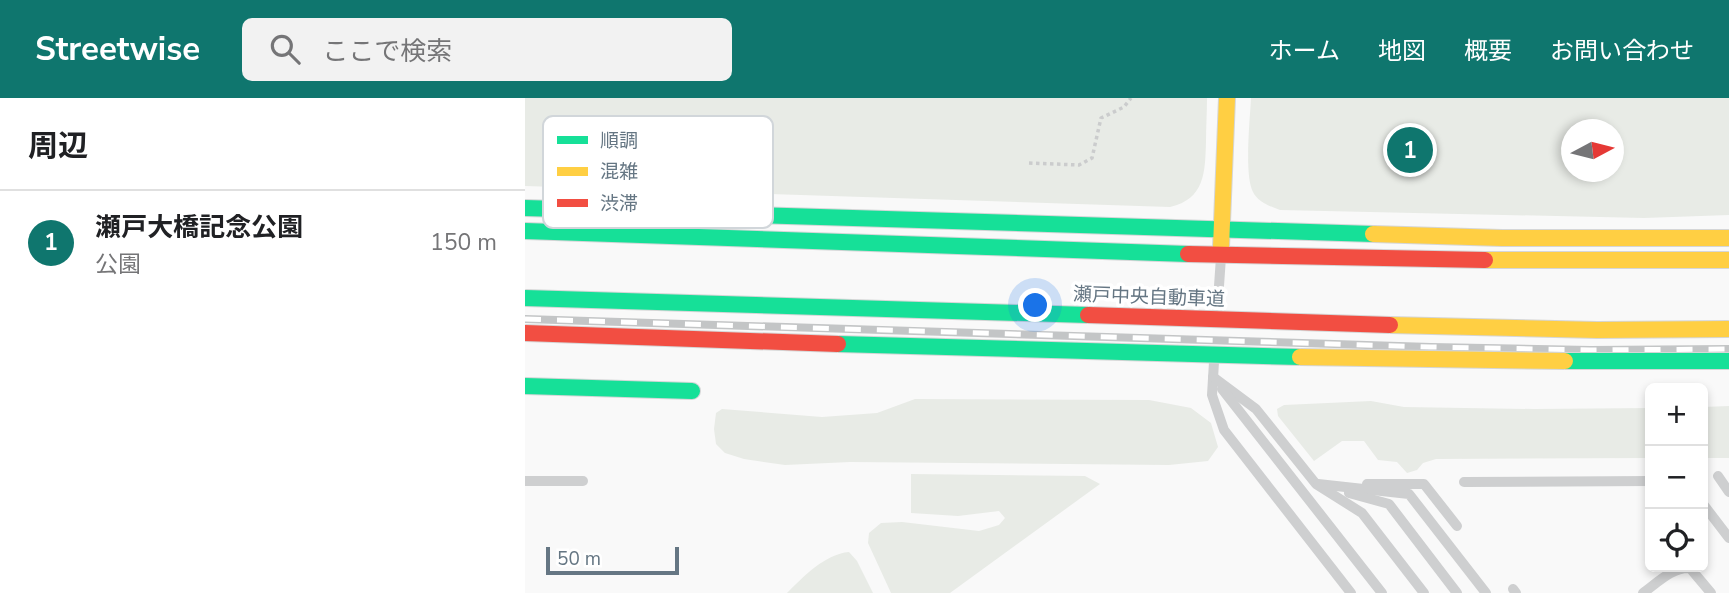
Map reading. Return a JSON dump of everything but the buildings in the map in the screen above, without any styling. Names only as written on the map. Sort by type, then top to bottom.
[{"type":"main road","points":[[1221,255],[1227,98]]},
{"type":"main road","points":[[525,208],[543,209]]},
{"type":"main road","points":[[773,216],[1502,238],[1729,238]]},
{"type":"main road","points":[[525,231],[1221,255],[1501,260],[1729,260]]},
{"type":"main road","name":"瀬戸中央自動車道","points":[[525,298],[1597,330],[1729,329]]},
{"type":"main road","points":[[525,333],[1433,360],[1729,361]]},
{"type":"main road","points":[[525,386],[692,391]]},
{"type":"lane","points":[[1216,325],[1221,255]]},
{"type":"lane","points":[[1216,338],[1212,395],[1224,430],[1351,593]]},
{"type":"lane","points":[[1213,377],[1256,409],[1316,484],[1361,513],[1424,593]]},
{"type":"lane","points":[[1213,377],[1382,593]]},
{"type":"lane","points":[[1718,476],[1729,492]]},
{"type":"lane","points":[[525,481],[583,481]]},
{"type":"lane","points":[[1464,482],[1645,481]]},
{"type":"lane","points":[[1316,484],[1424,484],[1457,526]]},
{"type":"lane","points":[[1316,484],[1389,504],[1457,593]]},
{"type":"lane","points":[[1316,484],[1409,494],[1486,593]]},
{"type":"lane","points":[[1706,509],[1728,534]]},
{"type":"lane","points":[[1643,593],[1682,567],[1690,568],[1711,593]]},
{"type":"path","points":[[1029,163],[1079,165],[1092,158],[1101,118],[1124,107],[1131,98]]},
{"type":"shaded area","points":[[525,98],[1207,98],[1205,164],[1201,183],[1190,198],[1170,207],[773,194],[773,116],[543,116],[543,187],[525,186]]},
{"type":"shaded area","points":[[1251,98],[1729,98],[1729,215],[1644,218],[1280,210],[1268,205],[1253,192],[1248,160]]},
{"type":"shaded area","points":[[915,399],[1149,400],[1191,408],[1211,423],[1218,447],[1208,461],[1169,465],[850,462],[785,465],[744,459],[725,453],[716,444],[716,413],[722,409],[822,417],[877,413]]},
{"type":"shaded area","points":[[1371,401],[1404,407],[1645,408],[1645,458],[1436,459],[1407,473],[1397,462],[1378,460],[1364,441],[1342,441],[1314,461],[1278,416],[1277,409],[1284,405]]},
{"type":"shaded area","points":[[1729,406],[1729,458],[1708,458],[1708,407]]},
{"type":"shaded area","points":[[911,474],[1085,476],[1100,484],[950,593],[891,593],[868,543],[869,533],[881,523],[902,522],[979,531],[999,525],[1005,518],[999,511],[958,516],[911,513]]},
{"type":"shaded area","points":[[849,552],[857,561],[873,593],[787,593],[823,562]]},
{"type":"railway","points":[[525,319],[1431,347],[1729,349]]},
{"type":"traffic: fast","points":[[525,208],[543,209]]},
{"type":"traffic: fast","points":[[773,216],[1373,234]]},
{"type":"traffic: fast","points":[[525,231],[1188,254]]},
{"type":"traffic: fast","points":[[525,298],[1088,315]]},
{"type":"traffic: fast","points":[[838,344],[1300,357]]},
{"type":"traffic: fast","points":[[1565,361],[1729,361]]},
{"type":"traffic: fast","points":[[525,386],[692,391]]},
{"type":"traffic: slow","points":[[1221,247],[1227,98]]},
{"type":"traffic: slow","points":[[1373,234],[1502,238],[1729,238]]},
{"type":"traffic: slow","points":[[1485,260],[1729,260]]},
{"type":"traffic: slow","points":[[1390,325],[1597,330],[1729,329]]},
{"type":"traffic: slow","points":[[1300,357],[1565,361]]},
{"type":"traffic: jam","points":[[1188,254],[1485,260]]},
{"type":"traffic: jam","points":[[1088,315],[1390,325]]},
{"type":"traffic: jam","points":[[525,333],[838,344]]},
{"type":"place","name":"瀬戸大橋記念公園","points":[[1410,150]]}]
